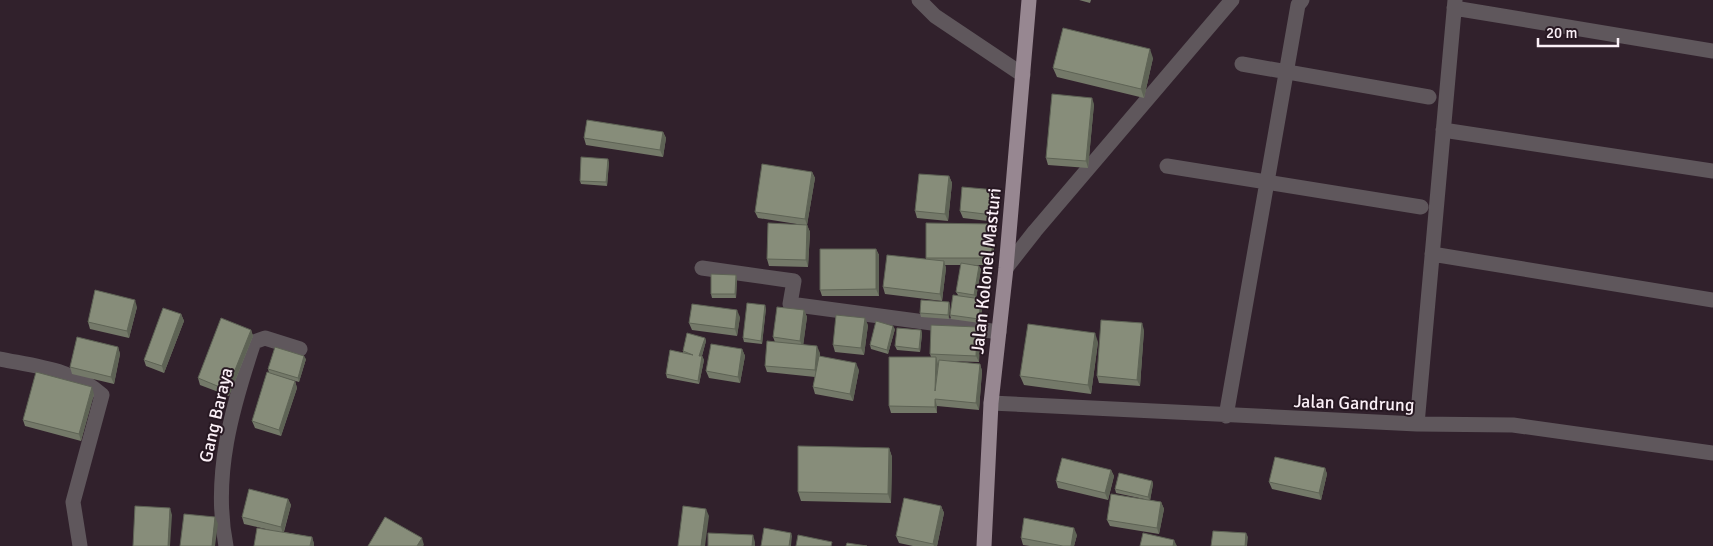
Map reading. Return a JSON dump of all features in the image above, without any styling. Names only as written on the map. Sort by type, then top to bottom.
[{"type":"main road","name":"Jalan Kolonel Masturi","points":[[984,546],[992,404],[1006,268],[1029,0]]},
{"type":"street","points":[[919,0],[934,16],[1022,75]]},
{"type":"street","points":[[1006,268],[1035,231],[1232,0]]},
{"type":"street","points":[[1226,416],[1298,4],[1302,0]]},
{"type":"street","points":[[1417,424],[1454,4],[1713,51]]},
{"type":"street","points":[[1242,64],[1287,70],[1429,97]]},
{"type":"street","points":[[1443,130],[1713,171]]},
{"type":"street","points":[[1167,166],[1267,180],[1421,207]]},
{"type":"street","points":[[1432,254],[1713,300]]},
{"type":"street","points":[[702,268],[794,281],[790,304],[999,332]]},
{"type":"street","name":"Gang Baraya","points":[[226,546],[221,520],[222,466],[240,387],[254,342],[265,338],[300,349]]},
{"type":"street","points":[[0,359],[34,366],[83,380],[102,395],[73,502],[80,546]]},
{"type":"street","name":"Jalan Gandrung","points":[[992,404],[1417,424],[1513,425],[1713,453]]},
{"type":"building","points":[[1063,28],[1150,49],[1141,89],[1053,68]]},
{"type":"building","points":[[1052,94],[1092,98],[1086,161],[1046,158]]},
{"type":"building","points":[[587,120],[663,132],[660,150],[584,138]]},
{"type":"building","points":[[581,157],[608,159],[606,182],[580,181]]},
{"type":"building","points":[[762,164],[812,172],[805,219],[755,212]]},
{"type":"building","points":[[919,174],[949,176],[945,214],[915,211]]},
{"type":"building","points":[[962,187],[996,190],[993,215],[960,211]]},
{"type":"building","points":[[768,223],[807,225],[806,260],[767,259]]},
{"type":"building","points":[[926,223],[992,224],[992,258],[926,258]]},
{"type":"building","points":[[820,249],[876,249],[876,289],[820,290]]},
{"type":"building","points":[[887,255],[944,261],[940,294],[883,287]]},
{"type":"building","points":[[961,263],[979,266],[974,295],[956,292]]},
{"type":"building","points":[[711,274],[736,275],[735,294],[711,294]]},
{"type":"building","points":[[95,290],[135,300],[127,331],[88,322]]},
{"type":"building","points":[[953,295],[981,299],[979,319],[950,315]]},
{"type":"building","points":[[921,300],[949,302],[948,315],[920,313]]},
{"type":"building","points":[[747,303],[765,305],[761,341],[743,338]]},
{"type":"building","points":[[692,304],[737,310],[735,329],[689,323]]},
{"type":"building","points":[[777,307],[804,310],[800,341],[773,337]]},
{"type":"building","points":[[163,308],[181,314],[162,366],[144,360]]},
{"type":"building","points":[[836,315],[865,318],[861,348],[833,345]]},
{"type":"building","points":[[221,318],[251,330],[227,390],[198,378]]},
{"type":"building","points":[[1101,320],[1142,323],[1137,380],[1097,376]]},
{"type":"building","points":[[876,321],[893,326],[887,350],[870,345]]},
{"type":"building","points":[[1028,324],[1095,333],[1088,385],[1020,376]]},
{"type":"building","points":[[931,325],[977,327],[976,356],[930,354]]},
{"type":"building","points":[[897,328],[921,330],[919,349],[895,346]]},
{"type":"building","points":[[687,333],[705,338],[699,356],[702,356],[698,381],[666,374],[670,350],[693,355],[683,351]]},
{"type":"building","points":[[77,337],[118,347],[111,377],[70,367]]},
{"type":"building","points":[[767,341],[817,346],[815,370],[765,366]]},
{"type":"building","points":[[711,344],[742,349],[738,377],[706,371]]},
{"type":"building","points":[[275,347],[304,356],[298,378],[268,369]]},
{"type":"building","points":[[819,356],[856,363],[850,394],[813,387]]},
{"type":"building","points":[[889,357],[936,357],[935,391],[939,360],[980,364],[976,403],[935,399],[935,407],[889,406]]},
{"type":"building","points":[[36,372],[92,387],[79,434],[23,420]]},
{"type":"building","points":[[267,372],[295,381],[279,430],[252,421]]},
{"type":"building","points":[[798,446],[889,448],[888,494],[798,492]]},
{"type":"building","points":[[1275,457],[1325,468],[1319,493],[1269,482]]},
{"type":"building","points":[[1062,458],[1111,470],[1105,493],[1056,481]]},
{"type":"building","points":[[1119,473],[1152,481],[1148,497],[1115,489]]},
{"type":"building","points":[[249,489],[288,499],[281,527],[242,517]]},
{"type":"building","points":[[1111,494],[1161,502],[1157,528],[1107,520]]},
{"type":"building","points":[[904,498],[941,506],[933,544],[896,536]]},
{"type":"building","points":[[135,506],[170,508],[168,546],[133,546]]},
{"type":"building","points":[[683,506],[706,509],[701,546],[678,546]]},
{"type":"building","points":[[184,514],[215,517],[212,546],[180,546]]},
{"type":"building","points":[[385,517],[422,538],[417,546],[368,546]]},
{"type":"building","points":[[1024,518],[1074,528],[1071,546],[1021,538]]},
{"type":"building","points":[[257,528],[312,537],[310,546],[254,546]]},
{"type":"building","points":[[764,528],[791,533],[789,546],[761,546]]},
{"type":"building","points":[[1213,531],[1246,533],[1245,546],[1211,546]]},
{"type":"building","points":[[708,533],[753,535],[752,546],[708,546]]},
{"type":"building","points":[[1143,533],[1174,540],[1173,546],[1140,546]]},
{"type":"building","points":[[798,535],[832,542],[831,546],[796,546]]},
{"type":"building","points":[[847,543],[867,546],[846,546]]}]
